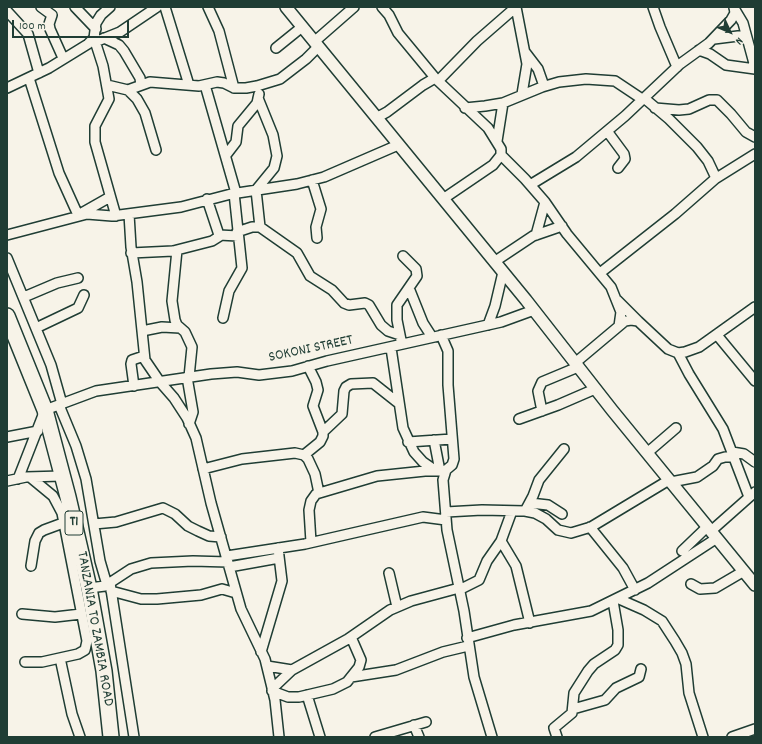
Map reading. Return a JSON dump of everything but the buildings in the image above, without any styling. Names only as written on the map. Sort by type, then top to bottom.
[{"type":"highway","name":"TANZANIA TO ZAMBIA ROAD","points":[[7,316],[11,339],[55,407],[62,476],[89,588],[104,671],[111,737]]},
{"type":"street","points":[[41,7],[52,15],[49,24],[50,29],[63,58]]},
{"type":"street","points":[[75,7],[88,23],[96,29]]},
{"type":"street","points":[[110,7],[101,15],[96,23],[94,40],[107,85],[109,99],[95,126],[94,134],[116,216]]},
{"type":"street","points":[[7,88],[39,73],[94,40],[120,32],[157,7]]},
{"type":"street","points":[[165,7],[189,85]]},
{"type":"street","points":[[208,7],[219,31],[234,88]]},
{"type":"street","points":[[286,7],[534,310],[595,389],[755,585]]},
{"type":"street","points":[[128,90],[150,82],[189,85],[224,83],[234,88],[246,88],[258,86],[280,78],[306,59],[316,44],[354,7]]},
{"type":"street","points":[[382,7],[389,15],[398,33],[437,80],[488,128],[498,141],[501,149],[501,155],[493,165],[443,199]]},
{"type":"street","points":[[376,118],[387,112],[423,85],[437,80],[477,41],[516,7]]},
{"type":"street","points":[[516,7],[527,64],[522,94]]},
{"type":"street","points":[[653,7],[660,28],[677,67]]},
{"type":"street","points":[[699,50],[710,54],[726,65],[755,68],[743,23],[734,8]]},
{"type":"street","points":[[530,185],[576,157],[643,99],[677,67],[712,40],[731,20],[735,13],[734,8]]},
{"type":"street","points":[[7,11],[28,34],[39,73]]},
{"type":"street","points":[[276,48],[302,27]]},
{"type":"street","points":[[712,40],[746,35]]},
{"type":"street","points":[[104,38],[119,45],[124,51],[140,78],[141,85]]},
{"type":"street","points":[[524,51],[538,69],[544,86]]},
{"type":"street","points":[[29,78],[59,173],[77,216]]},
{"type":"street","points":[[465,108],[503,103],[522,94],[559,82],[586,79],[615,81],[670,119],[697,147],[708,161],[716,178]]},
{"type":"street","points":[[107,85],[128,90],[137,99],[145,113],[156,150]]},
{"type":"street","points":[[205,85],[226,155],[235,193],[242,268],[230,291],[222,318]]},
{"type":"street","points":[[258,86],[258,98],[273,135],[277,162],[256,190],[260,228]]},
{"type":"street","points":[[226,155],[236,142],[238,126],[258,98]]},
{"type":"street","points":[[655,108],[684,110],[697,107],[710,100],[717,100],[732,114],[746,132],[755,137]]},
{"type":"street","points":[[498,141],[503,103]]},
{"type":"street","points":[[607,131],[624,154],[625,159],[618,168]]},
{"type":"street","points":[[7,235],[86,214],[116,216],[181,207],[207,199],[235,193],[312,180],[355,165],[398,145]]},
{"type":"street","points":[[600,273],[675,214],[716,178],[755,154]]},
{"type":"street","points":[[501,155],[545,202],[611,288],[621,312],[619,326]]},
{"type":"street","points":[[312,180],[320,209],[316,227],[317,238]]},
{"type":"street","points":[[77,216],[110,197]]},
{"type":"street","points":[[207,199],[215,227],[220,236]]},
{"type":"street","points":[[536,234],[545,202]]},
{"type":"street","points":[[129,214],[131,253],[144,356],[147,364],[174,398],[190,424],[196,438],[236,593],[241,609],[266,666],[272,690],[279,737]]},
{"type":"street","points":[[494,262],[536,234],[562,226]]},
{"type":"street","points":[[131,253],[177,250],[212,241],[220,236],[238,234],[252,227],[260,228],[297,253],[310,276],[332,290],[344,303],[365,303],[369,305],[381,325],[388,331],[400,335]]},
{"type":"street","points":[[177,250],[172,301],[175,320],[189,338],[192,347],[188,377],[193,412],[190,424]]},
{"type":"street","points":[[402,345],[397,320],[398,305],[417,276],[416,269],[403,256]]},
{"type":"street","points":[[7,258],[51,365],[55,407],[76,446],[86,478],[100,561],[109,586],[134,737]]},
{"type":"street","points":[[488,325],[495,306],[503,272]]},
{"type":"street","points":[[24,297],[57,283],[78,278]]},
{"type":"street","points":[[311,542],[309,510],[311,500],[319,493],[377,476],[440,471],[453,463],[448,351],[423,323],[409,288]]},
{"type":"street","points":[[36,328],[78,308],[84,295]]},
{"type":"street","points":[[617,300],[668,349],[678,353],[699,347],[755,306]]},
{"type":"street","name":"SOKONI STREET","points":[[55,407],[96,391],[188,377],[237,372],[259,375],[292,371],[308,366],[501,322],[534,310]]},
{"type":"street","points":[[542,411],[538,392],[542,382],[576,365],[625,321],[638,321]]},
{"type":"street","points":[[142,331],[162,327],[180,328]]},
{"type":"street","points":[[717,335],[755,382]]},
{"type":"street","points":[[391,348],[397,402],[402,428],[408,442],[423,462],[440,471]]},
{"type":"street","points":[[351,677],[396,670],[467,642],[530,623],[591,611],[616,600],[669,570],[753,493],[723,429],[689,374],[678,353]]},
{"type":"street","points":[[134,386],[131,364],[132,360],[144,356]]},
{"type":"street","points":[[308,366],[316,382],[318,390],[313,406],[323,432]]},
{"type":"street","points":[[304,455],[320,442],[323,432],[342,414],[344,391],[350,384],[373,383],[397,402]]},
{"type":"street","points":[[519,419],[595,389]]},
{"type":"street","points":[[18,479],[38,431],[55,407]]},
{"type":"street","points":[[647,453],[676,428]]},
{"type":"street","points":[[7,437],[38,431]]},
{"type":"street","points":[[408,442],[452,439]]},
{"type":"street","points":[[434,440],[443,480],[446,516],[467,642],[474,677],[492,737]]},
{"type":"street","points":[[525,511],[530,503],[539,480],[564,449]]},
{"type":"street","points":[[203,469],[242,459],[295,453],[304,455],[311,464],[319,493]]},
{"type":"street","points":[[228,562],[278,548],[423,517],[525,511],[535,513],[546,519],[564,533],[578,532],[590,527],[670,481],[696,477],[713,466],[718,459],[725,456],[744,454],[755,462]]},
{"type":"street","points":[[7,481],[30,477],[62,476]]},
{"type":"street","points":[[25,662],[42,662],[78,654],[85,650],[87,646],[62,513],[52,496],[30,477]]},
{"type":"street","points":[[530,503],[548,505],[562,514]]},
{"type":"street","points":[[94,524],[116,522],[163,508],[175,514],[188,526],[209,536],[221,537]]},
{"type":"street","points":[[272,690],[292,670],[351,637],[382,614],[397,607],[459,589],[479,580],[487,561],[501,541],[512,511]]},
{"type":"street","points":[[32,566],[36,541],[39,533],[63,523]]},
{"type":"street","points":[[590,527],[623,568],[635,590]]},
{"type":"street","points":[[682,551],[712,532]]},
{"type":"street","points":[[501,541],[516,566],[530,623]]},
{"type":"street","points":[[261,652],[282,581],[283,573],[278,548]]},
{"type":"street","points":[[109,586],[131,569],[151,563],[193,561],[228,562],[279,558]]},
{"type":"street","points":[[691,584],[700,589],[716,588],[744,572]]},
{"type":"street","points":[[389,573],[397,607]]},
{"type":"street","points":[[89,588],[109,586],[141,599],[201,595],[222,589],[236,593]]},
{"type":"street","points":[[557,737],[554,728],[572,713],[574,693],[588,671],[594,664],[615,650],[618,645],[616,600]]},
{"type":"street","points":[[616,600],[644,610],[662,621],[675,641],[686,664],[689,693],[703,737]]},
{"type":"street","points":[[22,614],[55,617],[81,614]]},
{"type":"street","points":[[272,690],[288,697],[307,695],[333,689],[347,682],[359,667],[361,660],[351,637]]},
{"type":"street","points":[[60,658],[72,714],[80,737]]},
{"type":"street","points":[[266,666],[292,670]]},
{"type":"street","points":[[573,709],[605,700],[616,688],[639,677],[641,669]]},
{"type":"street","points":[[307,695],[320,737]]},
{"type":"street","points":[[375,737],[426,722]]},
{"type":"street","points":[[414,725],[418,737]]},
{"type":"street","points":[[732,737],[755,729]]}]
